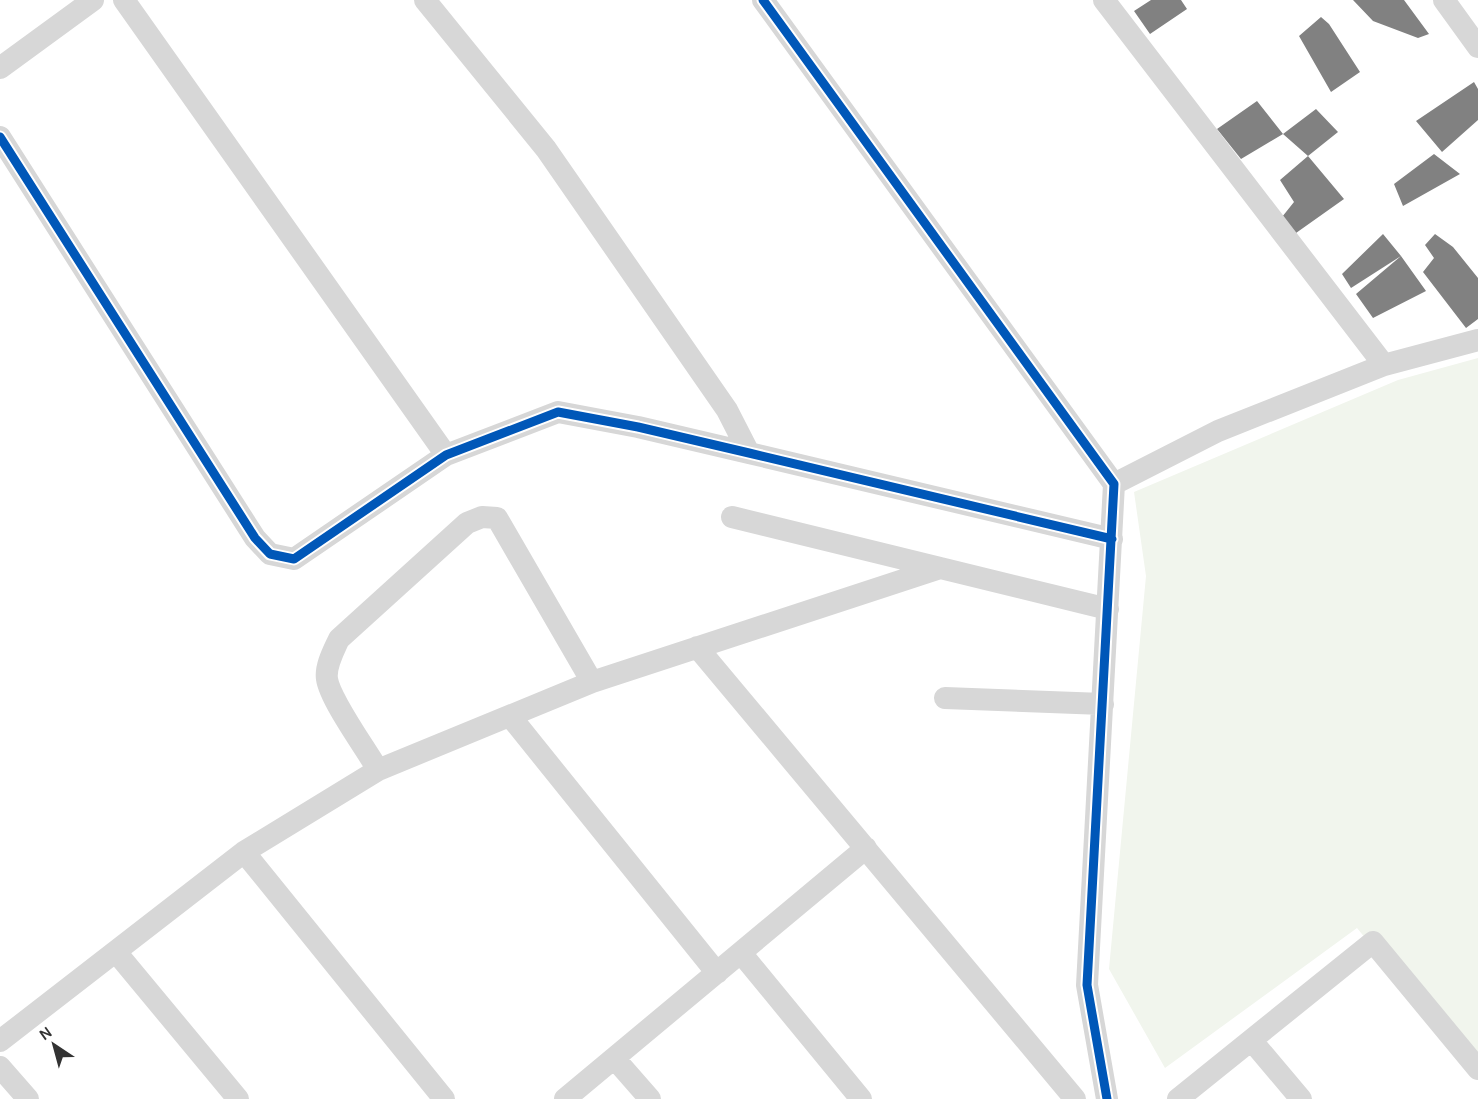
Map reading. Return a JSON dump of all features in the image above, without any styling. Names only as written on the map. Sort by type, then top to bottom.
[{"type":"street","points":[[0,68],[93,0]]},
{"type":"street","points":[[124,0],[446,455]]},
{"type":"street","points":[[426,0],[546,149],[727,410],[749,453]]},
{"type":"street","points":[[763,0],[1114,484],[1087,985],[1107,1099]]},
{"type":"street","points":[[1104,0],[1384,365]]},
{"type":"street","points":[[1444,0],[1478,47]]},
{"type":"street","points":[[0,137],[255,538],[270,554],[294,559],[446,455],[558,412],[638,427],[1112,539]]},
{"type":"street","points":[[1114,484],[1218,431],[1384,365],[1478,340]]},
{"type":"street","points":[[378,770],[335,700],[326,678],[329,663],[339,639],[467,523],[482,517],[496,518],[592,682]]},
{"type":"street","points":[[732,517],[1108,609]]},
{"type":"street","points":[[0,1041],[244,852],[378,770],[592,682],[940,568]]},
{"type":"street","points":[[697,647],[1075,1099]]},
{"type":"street","points":[[945,698],[1103,704]]},
{"type":"street","points":[[510,716],[717,973]]},
{"type":"street","points":[[565,1099],[866,848]]},
{"type":"street","points":[[244,852],[444,1099]]},
{"type":"street","points":[[1178,1099],[1373,942],[1478,1070]]},
{"type":"street","points":[[116,952],[238,1099]]},
{"type":"street","points":[[741,953],[861,1099]]},
{"type":"street","points":[[1252,1041],[1300,1099]]},
{"type":"street","points":[[615,1059],[650,1099]]},
{"type":"street","points":[[0,1067],[28,1099]]},
{"type":"shaded area","points":[[1478,358],[1478,1076],[1357,928],[1165,1068],[1109,969],[1146,576],[1134,492],[1398,380]]},
{"type":"building","points":[[1151,0],[1181,0],[1187,9],[1150,34],[1134,11]]},
{"type":"building","points":[[1353,0],[1404,0],[1429,34],[1418,38],[1373,21]]},
{"type":"building","points":[[1321,17],[1329,24],[1360,72],[1331,92],[1299,36]]},
{"type":"building","points":[[1474,82],[1478,89],[1478,120],[1442,152],[1416,121]]},
{"type":"building","points":[[1257,101],[1283,134],[1241,159],[1217,129]]},
{"type":"building","points":[[1316,109],[1338,132],[1308,156],[1283,134]]},
{"type":"building","points":[[1434,154],[1460,174],[1403,206],[1394,184]]},
{"type":"building","points":[[1308,156],[1344,199],[1296,233],[1282,217],[1294,202],[1280,180]]},
{"type":"building","points":[[1383,234],[1401,256],[1351,288],[1342,274]]},
{"type":"building","points":[[1435,234],[1453,247],[1478,278],[1478,319],[1466,328],[1423,272],[1434,258],[1425,245]]},
{"type":"building","points":[[1401,256],[1426,291],[1373,318],[1356,294]]},
{"type":"cycle path","points":[[763,0],[1114,484],[1087,985],[1107,1099]]},
{"type":"cycle path","points":[[0,137],[255,538],[270,554],[294,559],[446,455],[558,412],[638,427],[1112,539]]}]
